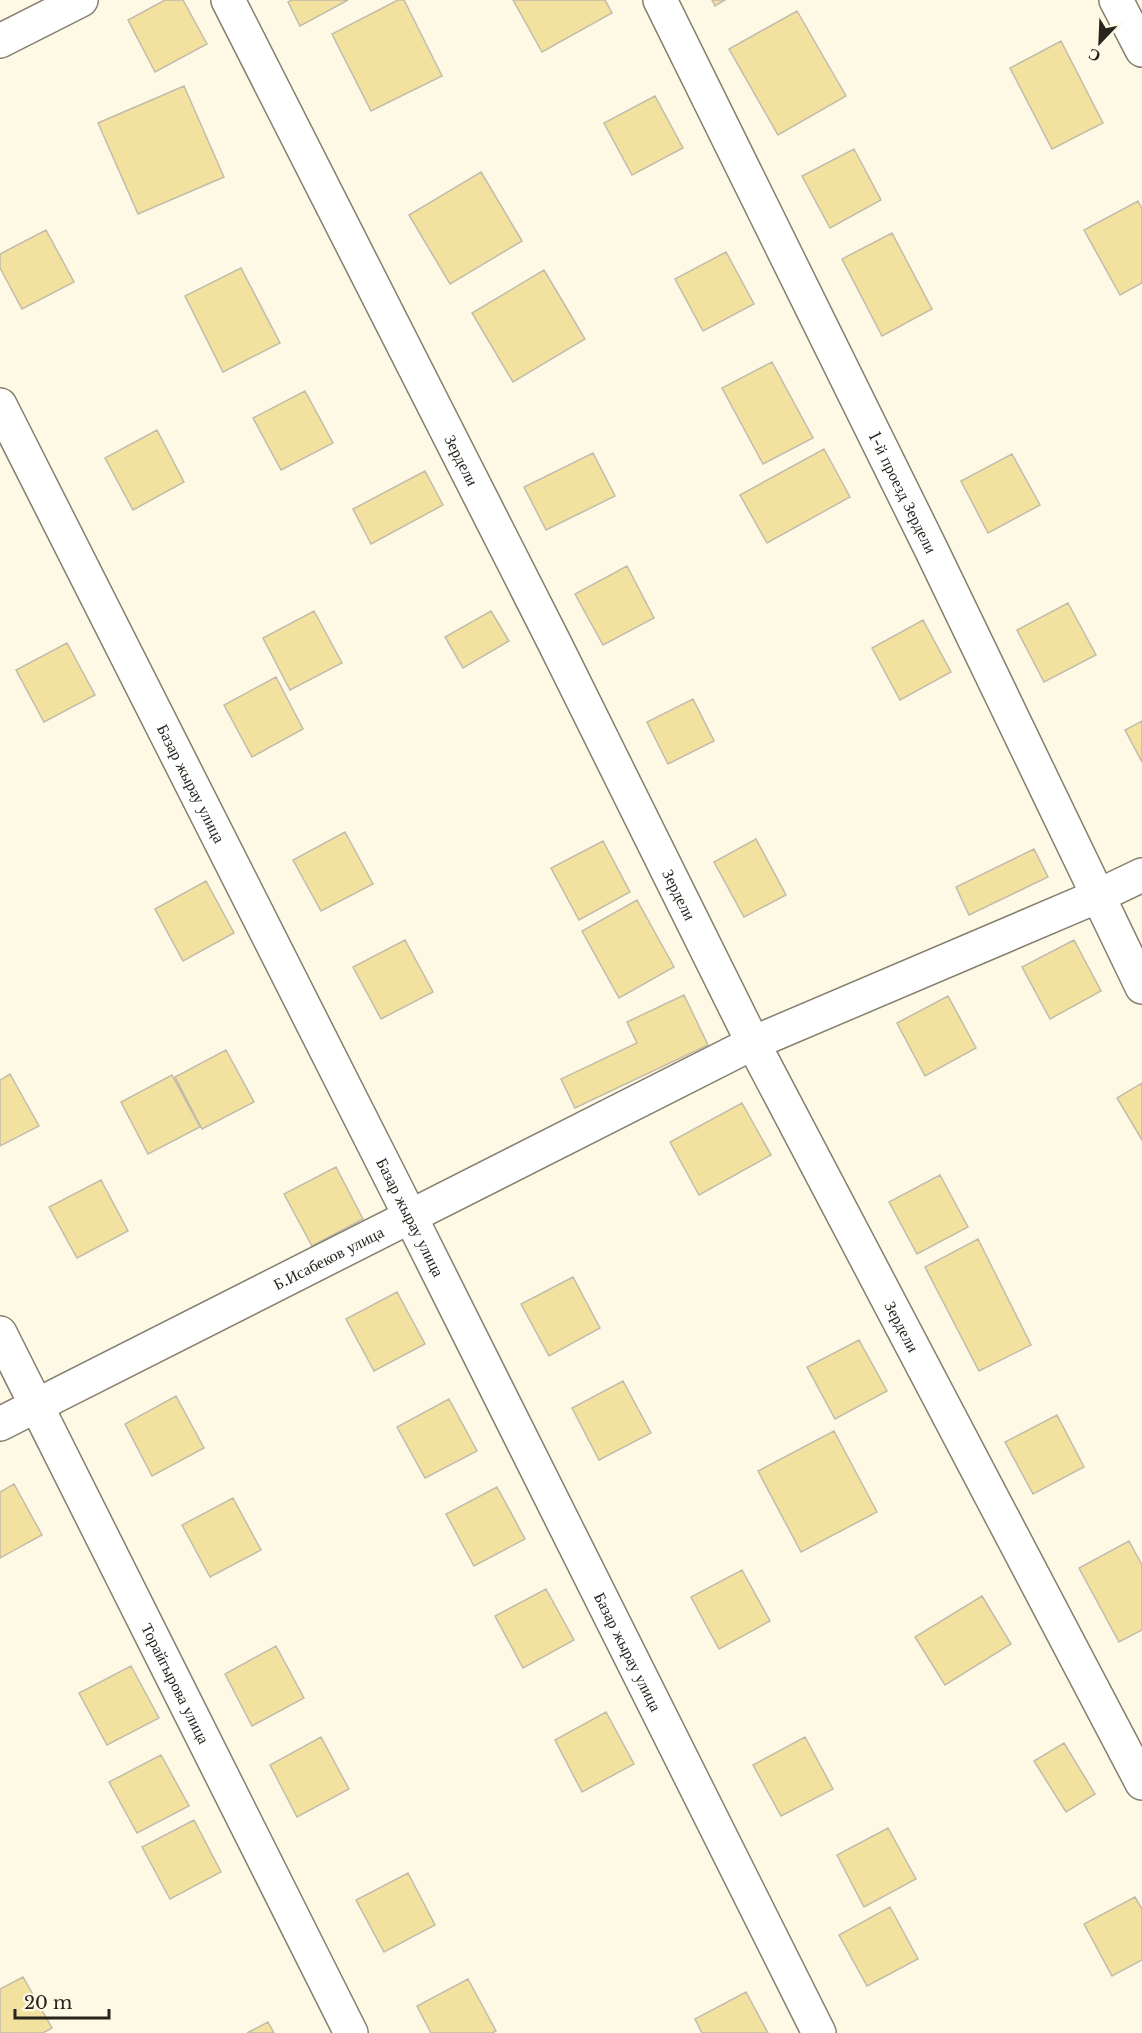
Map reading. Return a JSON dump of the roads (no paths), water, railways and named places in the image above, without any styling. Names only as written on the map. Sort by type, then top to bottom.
[{"type":"street","points":[[0,41],[81,0]]},
{"type":"street","name":"Зердели","points":[[228,0],[554,642],[753,1043],[1142,1783]]},
{"type":"street","name":"1-й проезд Зердели","points":[[660,0],[931,549],[1142,987]]},
{"type":"street","points":[[1116,0],[1142,50]]},
{"type":"street","name":"Базар жырау улица","points":[[0,405],[819,2033]]},
{"type":"street","name":"Б.Исабеков улица","points":[[0,1424],[753,1043],[1098,896],[1142,875]]},
{"type":"street","name":"Торайгырова улица","points":[[0,1333],[351,2033]]}]
